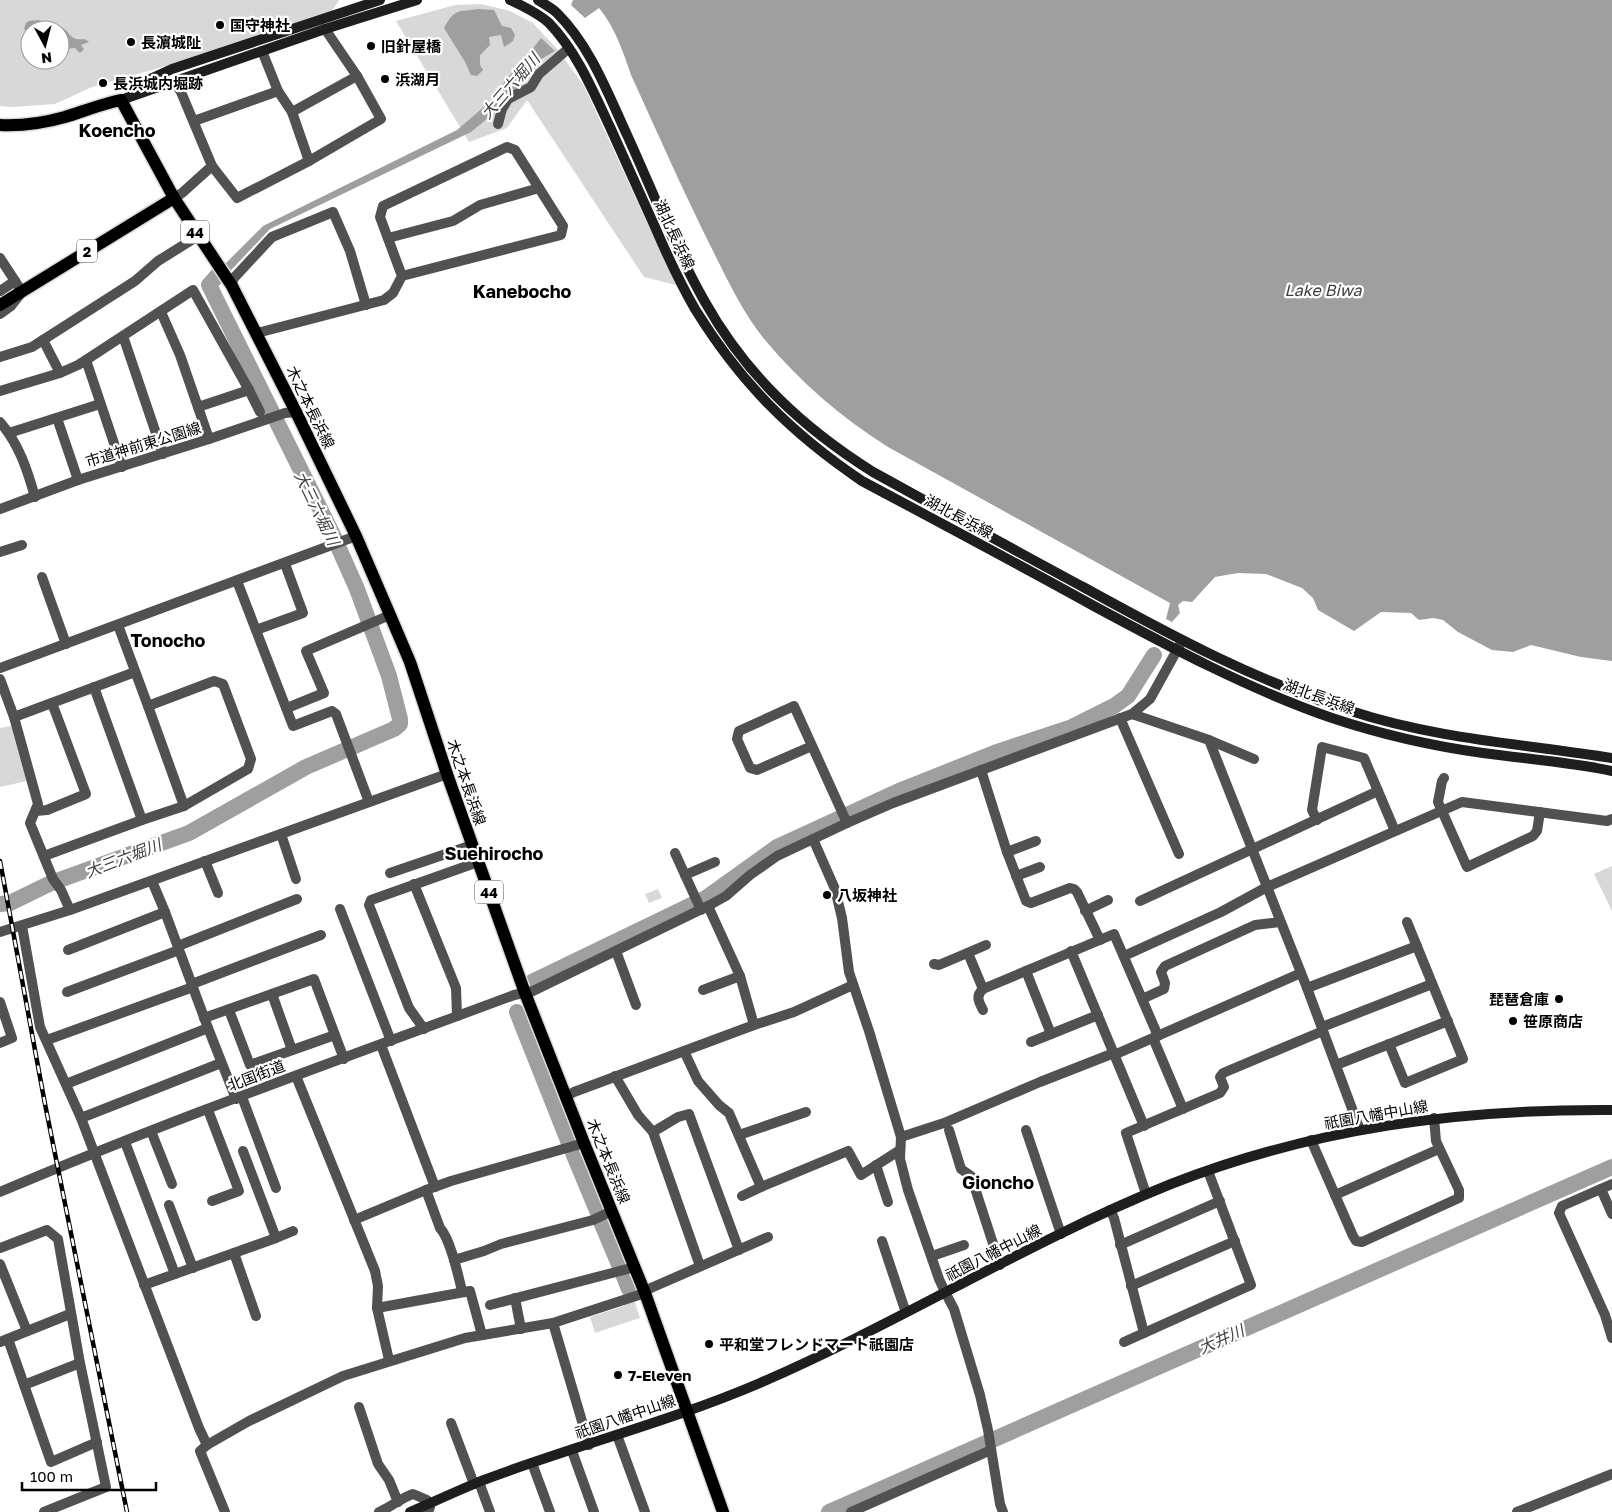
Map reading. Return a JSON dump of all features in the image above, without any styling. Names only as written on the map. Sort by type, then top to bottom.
[{"type":"main road","points":[[121,100],[148,80],[172,69],[380,0]]},
{"type":"main road","points":[[0,125],[43,122],[66,117],[152,90],[325,29],[418,0]]},
{"type":"main road","name":"湖北長浜線","points":[[510,0],[528,9],[548,23],[569,48],[587,78],[671,263],[695,308],[722,350],[752,388],[785,421],[816,448],[862,481],[1179,646],[1263,680],[1353,712],[1443,734],[1612,758]]},
{"type":"main road","name":"湖北長浜線","points":[[538,0],[556,12],[577,36],[599,72],[683,259],[705,302],[732,344],[760,380],[792,412],[826,441],[873,472],[1243,683],[1293,704],[1367,728],[1406,738],[1465,750],[1560,762],[1612,771]]},
{"type":"main road","name":"木之本長浜線","points":[[121,100],[174,198],[231,284],[296,412],[384,618],[410,662],[447,774],[525,993],[645,1292],[723,1512]]},
{"type":"main road","name":"2","points":[[0,305],[19,286],[174,198]]},
{"type":"main road","name":"祇園八幡中山線","points":[[410,1512],[428,1508],[477,1483],[688,1411],[759,1383],[1110,1210],[1146,1194],[1234,1162],[1311,1140],[1434,1118],[1534,1110],[1612,1110]]},
{"type":"street","points":[[174,82],[194,121],[212,166],[237,198],[309,161],[381,119],[357,76],[325,29]]},
{"type":"street","points":[[498,124],[502,109],[508,98],[531,87],[539,74],[569,48]]},
{"type":"street","points":[[262,51],[278,91],[292,112],[309,161]]},
{"type":"street","points":[[292,112],[357,76]]},
{"type":"street","points":[[194,121],[278,91]]},
{"type":"street","points":[[257,336],[261,332],[384,300],[392,293],[402,276],[561,235],[563,226],[515,150],[507,147],[382,206],[380,217],[402,276]]},
{"type":"street","points":[[174,198],[212,166]]},
{"type":"street","points":[[388,238],[453,221],[480,205],[539,188]]},
{"type":"street","points":[[231,284],[233,279],[272,237],[333,212],[350,251],[366,305]]},
{"type":"street","points":[[0,357],[32,347],[135,281],[158,261],[198,236]]},
{"type":"street","points":[[0,258],[19,286]]},
{"type":"street","points":[[0,291],[19,286]]},
{"type":"street","points":[[0,314],[11,306],[19,286]]},
{"type":"street","points":[[0,392],[60,373],[78,365],[193,290],[264,416]]},
{"type":"street","points":[[161,312],[180,355],[208,439]]},
{"type":"street","points":[[123,336],[163,454]]},
{"type":"street","points":[[43,340],[60,373]]},
{"type":"street","points":[[86,360],[122,466]]},
{"type":"street","points":[[198,407],[249,390]]},
{"type":"street","points":[[35,497],[20,450],[3,428],[57,418],[100,404]]},
{"type":"street","name":"市道神前東公園線","points":[[0,509],[78,480],[208,439],[264,416],[296,412]]},
{"type":"street","points":[[57,418],[78,480]]},
{"type":"street","points":[[0,668],[350,539]]},
{"type":"street","points":[[0,552],[22,545]]},
{"type":"street","points":[[256,630],[303,613],[285,564]]},
{"type":"street","points":[[42,577],[66,644]]},
{"type":"street","points":[[236,581],[294,726],[332,710],[336,714],[369,802]]},
{"type":"street","points":[[287,708],[324,694],[306,651],[384,618]]},
{"type":"street","points":[[118,625],[184,806]]},
{"type":"street","points":[[1179,646],[1150,698],[1132,714],[1209,740],[1254,758]]},
{"type":"street","points":[[14,717],[135,672]]},
{"type":"street","points":[[0,679],[14,717],[38,804],[30,823],[53,879],[61,890],[70,910]]},
{"type":"street","points":[[44,856],[184,806],[248,769],[251,759],[223,684],[214,681],[148,706]]},
{"type":"street","points":[[94,687],[142,820]]},
{"type":"street","points":[[36,811],[46,810],[86,794],[52,703]]},
{"type":"street","points":[[812,746],[757,770],[750,768],[737,738],[739,731],[794,706],[812,746],[844,819]]},
{"type":"street","name":"北国街道","points":[[0,1192],[95,1153],[296,1076],[533,990],[616,951],[701,906],[726,896],[768,862],[813,839],[844,819],[893,804],[1132,714]]},
{"type":"street","points":[[1120,718],[1179,854]]},
{"type":"street","points":[[1209,740],[1307,988],[1360,1130]]},
{"type":"street","points":[[1317,820],[1312,810],[1322,747],[1364,758],[1395,831]]},
{"type":"street","points":[[981,770],[1007,852],[1027,902],[1031,903],[1071,888],[1077,892],[1100,940]]},
{"type":"street","points":[[0,932],[70,910],[447,774]]},
{"type":"street","points":[[1444,778],[1438,802],[1467,867],[1533,836],[1537,831],[1540,812]]},
{"type":"street","points":[[1140,901],[1378,791]]},
{"type":"street","points":[[1124,956],[1221,912],[1267,888],[1462,802],[1466,801],[1607,821],[1612,819]]},
{"type":"street","points":[[281,834],[296,879]]},
{"type":"street","points":[[813,839],[834,888],[842,918],[847,959],[853,985],[901,1137],[900,1159],[908,1190],[945,1292],[954,1309],[980,1395],[1003,1512]]},
{"type":"street","points":[[1007,852],[1036,841]]},
{"type":"street","points":[[390,873],[472,845]]},
{"type":"street","points":[[675,853],[701,906],[740,976],[754,1025]]},
{"type":"street","points":[[206,861],[218,893]]},
{"type":"street","points":[[424,1029],[409,1008],[369,905],[372,900],[478,862]]},
{"type":"street","points":[[685,875],[716,862]]},
{"type":"street","points":[[1016,876],[1040,867]]},
{"type":"street","points":[[152,880],[221,1063],[239,1098],[276,1188]]},
{"type":"street","points":[[414,884],[456,988],[457,1016]]},
{"type":"street","points":[[67,992],[297,899]]},
{"type":"street","points":[[1085,910],[1108,900]]},
{"type":"street","points":[[340,909],[386,1043],[431,1188],[440,1228],[444,1233],[454,1260],[462,1291]]},
{"type":"street","points":[[68,950],[165,912]]},
{"type":"street","points":[[1142,999],[1164,989],[1165,983],[1161,972],[1165,966],[1255,926],[1280,922]]},
{"type":"street","points":[[1389,1044],[1405,1083],[1463,1059],[1407,922]]},
{"type":"street","points":[[22,926],[40,1027],[95,1153],[144,1285],[207,1445]]},
{"type":"street","points":[[47,1040],[321,934]]},
{"type":"street","points":[[983,1010],[978,999],[979,993],[983,989],[1114,934],[1142,999],[1183,1109]]},
{"type":"street","points":[[934,964],[939,965],[986,945]]},
{"type":"street","points":[[1307,988],[1417,946]]},
{"type":"street","points":[[616,951],[636,1005]]},
{"type":"street","points":[[1071,952],[1144,1126]]},
{"type":"street","points":[[968,953],[983,989]]},
{"type":"street","points":[[1026,971],[1051,1034]]},
{"type":"street","points":[[901,1137],[944,1123],[1031,1086],[1114,1054],[1301,973]]},
{"type":"street","points":[[703,990],[740,976]]},
{"type":"street","points":[[66,1084],[206,1023],[228,1010],[314,979],[344,1059]]},
{"type":"street","points":[[1146,1194],[1126,1133],[1220,1093],[1224,1087],[1220,1077],[1223,1073],[1322,1029],[1432,984]]},
{"type":"street","points":[[566,1097],[574,1092],[684,1050],[794,1012],[853,985]]},
{"type":"street","points":[[272,994],[292,1050]]},
{"type":"street","points":[[0,1002],[12,1038],[0,1044]]},
{"type":"street","points":[[228,1010],[250,1065],[335,1035]]},
{"type":"street","points":[[1031,1042],[1098,1015]]},
{"type":"street","points":[[1336,1064],[1448,1021]]},
{"type":"street","points":[[684,1050],[698,1081],[729,1113],[761,1187]]},
{"type":"street","points":[[81,1118],[221,1063]]},
{"type":"street","points":[[296,1076],[375,1271],[378,1286],[377,1308],[390,1360]]},
{"type":"street","points":[[615,1076],[638,1115],[653,1132],[700,1266]]},
{"type":"street","points":[[208,1110],[239,1191],[212,1201]]},
{"type":"street","points":[[739,1135],[806,1112]]},
{"type":"street","points":[[653,1132],[678,1117],[689,1114],[739,1250]]},
{"type":"street","points":[[1311,1140],[1353,1236],[1356,1241],[1360,1242],[1459,1198],[1460,1193],[1436,1141],[1434,1118]]},
{"type":"street","points":[[949,1130],[961,1169],[971,1176],[1000,1265]]},
{"type":"street","points":[[1026,1130],[1061,1234]]},
{"type":"street","points":[[151,1132],[172,1184]]},
{"type":"street","points":[[125,1142],[174,1274]]},
{"type":"street","points":[[354,1220],[431,1188],[584,1144]]},
{"type":"street","points":[[1335,1195],[1439,1148]]},
{"type":"street","points":[[742,1196],[848,1151],[861,1174],[900,1150]]},
{"type":"street","points":[[243,1151],[276,1238]]},
{"type":"street","points":[[876,1165],[888,1202]]},
{"type":"street","points":[[1124,1342],[1251,1285],[1208,1171]]},
{"type":"street","points":[[1612,1184],[1562,1206],[1559,1212],[1612,1335]]},
{"type":"street","points":[[1601,1189],[1612,1214]]},
{"type":"street","points":[[1120,1245],[1220,1201]]},
{"type":"street","points":[[169,1205],[193,1268]]},
{"type":"street","points":[[1110,1210],[1144,1333]]},
{"type":"street","points":[[454,1260],[501,1244],[593,1220],[612,1211]]},
{"type":"street","points":[[0,1248],[47,1230],[58,1239],[70,1314],[106,1487],[68,1507],[44,1512]]},
{"type":"street","points":[[144,1285],[293,1231]]},
{"type":"street","points":[[225,1512],[200,1451],[249,1421],[344,1376],[390,1360],[465,1338],[553,1323],[645,1292],[768,1237]]},
{"type":"street","points":[[882,1241],[906,1312]]},
{"type":"street","points":[[1131,1286],[1235,1241]]},
{"type":"street","points":[[932,1256],[964,1246]]},
{"type":"street","points":[[234,1253],[256,1316]]},
{"type":"street","points":[[0,1264],[27,1331]]},
{"type":"street","points":[[490,1305],[635,1267]]},
{"type":"street","points":[[377,1308],[470,1290],[482,1335]]},
{"type":"street","points":[[516,1298],[521,1329]]},
{"type":"street","points":[[70,1314],[4,1340],[24,1385],[51,1462],[97,1442]]},
{"type":"street","points":[[553,1323],[589,1445]]},
{"type":"street","points":[[24,1385],[80,1363]]},
{"type":"street","points":[[359,1407],[378,1464],[389,1480],[398,1502]]},
{"type":"street","points":[[451,1423],[490,1512]]},
{"type":"street","points":[[617,1435],[645,1512]]},
{"type":"street","points":[[851,1512],[991,1448]]},
{"type":"street","points":[[572,1451],[594,1512]]},
{"type":"street","points":[[532,1463],[550,1512]]},
{"type":"street","points":[[1517,1512],[1612,1474]]},
{"type":"street","points":[[379,1512],[413,1494],[427,1500],[428,1508]]},
{"type":"shaded area","points":[[0,0],[339,0],[331,13],[194,58],[92,87],[55,104],[0,106]]},
{"type":"shaded area","points":[[481,4],[510,11],[533,23],[558,50],[584,86],[676,285],[644,277],[527,100],[507,128],[469,142],[396,21],[455,5]]},
{"type":"shaded area","points":[[11,726],[27,781],[0,787],[0,728]]},
{"type":"shaded area","points":[[1612,866],[1612,911],[1594,874]]},
{"type":"shaded area","points":[[658,889],[662,898],[649,903],[645,894]]},
{"type":"shaded area","points":[[634,1300],[640,1318],[595,1333],[590,1317],[621,1307]]},
{"type":"water","name":"Lake Biwa","points":[[573,0],[1612,0],[1612,661],[1581,657],[1531,645],[1513,652],[1492,650],[1458,632],[1443,620],[1433,618],[1419,620],[1411,613],[1381,612],[1354,631],[1318,610],[1313,598],[1302,588],[1266,574],[1238,573],[1215,577],[1192,602],[1183,601],[1178,605],[1180,613],[1172,622],[1166,619],[1170,603],[888,447],[854,424],[807,385],[757,330],[736,297],[702,229],[631,75],[610,23],[599,8],[585,18],[571,5]]},
{"type":"water","points":[[494,10],[502,26],[511,28],[515,35],[513,41],[504,47],[501,35],[489,37],[490,45],[480,55],[480,65],[483,70],[477,76],[471,75],[444,28],[454,14],[461,11]]},
{"type":"water","points":[[70,35],[89,42],[81,45],[84,49],[80,53],[75,48],[70,49]]},
{"type":"water","points":[[541,38],[555,51],[538,61],[518,90],[471,132],[270,229],[217,285],[217,290],[210,297],[203,286],[263,226],[457,130],[498,93],[506,79],[520,65]]},
{"type":"waterway","name":"大三六堀川","points":[[0,904],[10,903],[51,883],[189,833],[306,767],[394,729],[400,724],[389,676],[357,589],[333,535],[209,285],[217,276]]},
{"type":"waterway","points":[[532,982],[706,898],[777,847],[899,791],[997,752],[1072,727],[1114,706],[1128,696],[1154,655]]},
{"type":"waterway","points":[[517,1012],[569,1143]]},
{"type":"waterway","points":[[573,1153],[598,1213]]},
{"type":"waterway","name":"大井川","points":[[829,1512],[1612,1167]]},
{"type":"waterway","points":[[601,1222],[620,1267]]},
{"type":"waterway","points":[[623,1274],[629,1289],[633,1293]]},
{"type":"railway","points":[[0,861],[45,1104],[127,1512]]},
{"type":"place","name":"国守神社","points":[[220,25]]},
{"type":"place","name":"長濵城阯","points":[[131,42]]},
{"type":"place","name":"旧針屋橋","points":[[371,46]]},
{"type":"place","name":"浜湖月","points":[[385,79]]},
{"type":"place","name":"長浜城内堀跡","points":[[103,83]]},
{"type":"place","name":"八坂神社","points":[[827,895]]},
{"type":"place","name":"琵琶倉庫","points":[[1559,999]]},
{"type":"place","name":"笹原商店","points":[[1513,1021]]},
{"type":"place","name":"平和堂フレンドマート祇園店","points":[[709,1344]]},
{"type":"place","name":"7-Eleven","points":[[618,1375]]},
{"type":"district","name":"Koencho","points":[[117,130]]},
{"type":"district","name":"Kanebocho","points":[[522,291]]},
{"type":"district","name":"Tonocho","points":[[168,640]]},
{"type":"district","name":"Suehirocho","points":[[494,853]]},
{"type":"district","name":"Gioncho","points":[[998,1182]]}]
